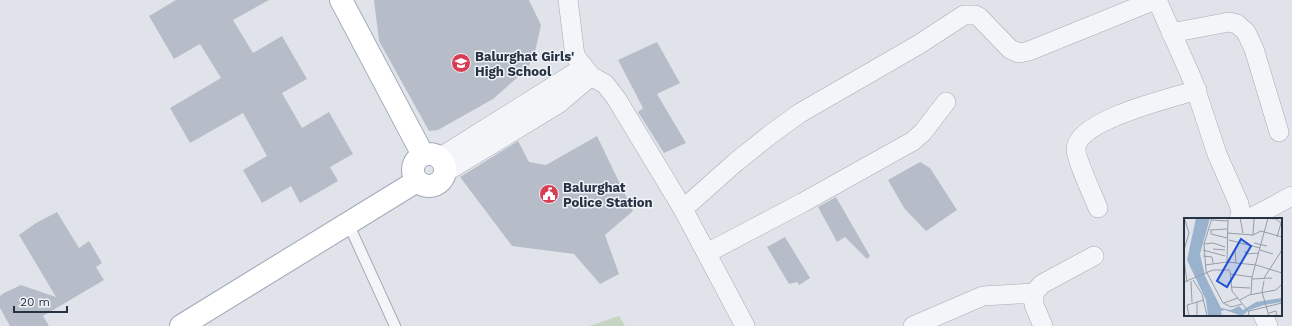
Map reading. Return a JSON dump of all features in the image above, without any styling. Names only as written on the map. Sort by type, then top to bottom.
[{"type":"main road","points":[[341,0],[436,162]]},
{"type":"main road","points":[[181,326],[417,181],[413,172],[415,161],[436,162]]},
{"type":"street","points":[[568,0],[574,56],[588,72],[605,84],[616,98],[684,209],[745,326]]},
{"type":"street","points":[[684,209],[736,162],[800,112],[918,45],[964,15],[975,15],[979,17],[1010,49],[1019,53],[1029,51],[1156,0],[1197,90],[1217,154],[1239,204],[1241,214],[1239,218]]},
{"type":"street","points":[[1171,33],[1229,22],[1237,24],[1246,32],[1254,49],[1279,132]]},
{"type":"street","points":[[436,162],[588,72]]},
{"type":"street","points":[[1098,208],[1076,150],[1079,138],[1088,129],[1109,119],[1140,107],[1197,90]]},
{"type":"street","points":[[707,253],[802,203],[913,141],[923,132],[946,102]]},
{"type":"street","points":[[1251,218],[1292,196]]},
{"type":"street","points":[[1043,326],[1034,305],[1034,293],[1042,284],[1094,256]]},
{"type":"street","points":[[913,326],[983,296],[1034,293]]},
{"type":"street","points":[[1263,316],[1268,326]]},
{"type":"lane","points":[[348,223],[395,326]]},
{"type":"green space","points":[[619,316],[625,326],[589,326]]},
{"type":"building","points":[[176,0],[269,0],[233,20],[253,53],[282,36],[307,79],[282,93],[302,128],[329,112],[353,154],[330,167],[338,181],[300,203],[291,186],[262,203],[243,170],[267,156],[243,113],[190,143],[170,108],[221,78],[200,44],[174,59],[149,16]]},
{"type":"building","name":"Balurghat Girls' High School","points":[[374,0],[529,0],[541,25],[534,57],[526,70],[493,99],[438,130],[429,131],[379,41]]},
{"type":"building","points":[[657,42],[680,83],[657,94],[686,143],[664,153],[638,112],[643,108],[618,60]]},
{"type":"building","name":"Balurghat Police Station","points":[[597,136],[633,211],[605,235],[619,274],[600,284],[574,254],[512,246],[460,177],[518,141],[529,162],[546,165]]},
{"type":"building","points":[[920,162],[930,168],[957,210],[926,231],[904,208],[888,180]]},
{"type":"building","points":[[836,197],[870,256],[867,259],[845,237],[837,242],[818,207]]},
{"type":"building","points":[[57,212],[79,248],[89,241],[102,263],[96,267],[104,280],[43,316],[49,326],[10,326],[0,308],[0,296],[4,293],[21,285],[56,297],[19,235],[36,223]]},
{"type":"building","points":[[785,237],[810,278],[799,285],[797,282],[789,284],[767,247]]},
{"type":"place","name":"Balurghat Girls' High School","points":[[461,63]]},
{"type":"place","name":"Balurghat Police Station","points":[[549,194]]}]
